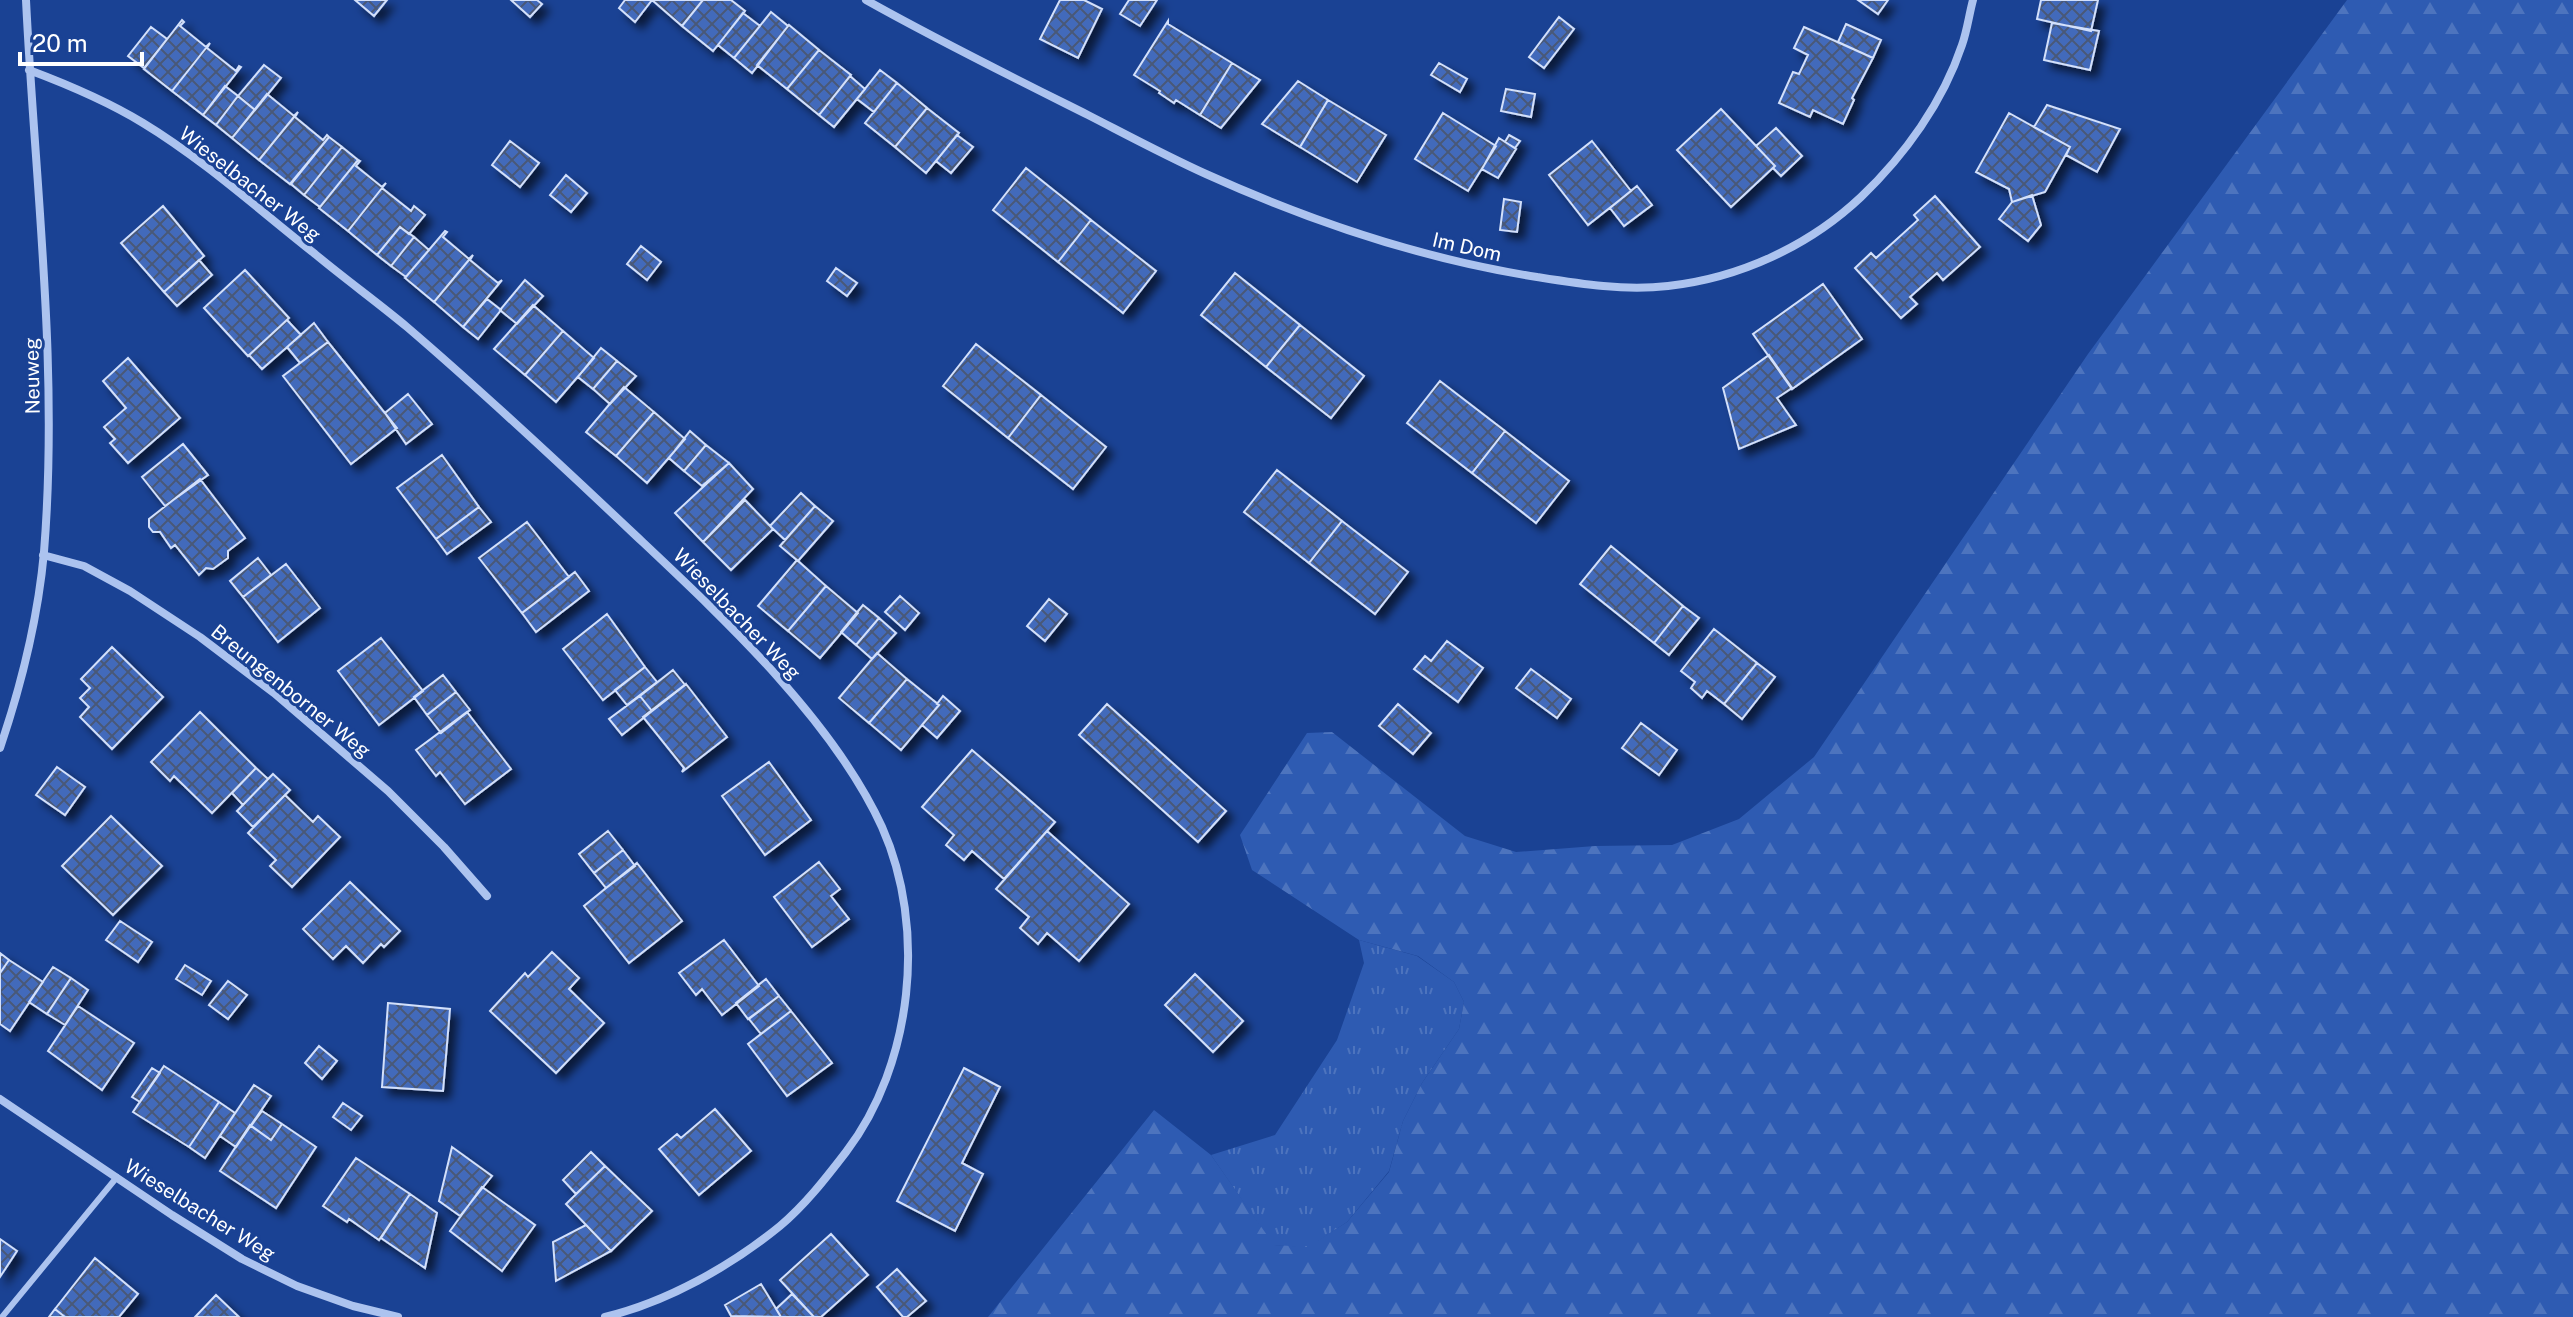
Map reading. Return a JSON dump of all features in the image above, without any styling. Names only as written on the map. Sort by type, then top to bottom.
[{"type":"street","name":"Neuweg","points":[[0,748],[15,702],[43,555],[49,450],[49,349],[26,0]]},
{"type":"street","name":"Im Dom","points":[[866,0],[1205,174],[1298,213],[1444,260],[1599,287],[1667,286],[1726,275],[1788,251],[1844,213],[1885,174],[1943,91],[1963,44],[1973,0]]},
{"type":"street","name":"Wieselbacher Weg","points":[[29,70],[93,95],[145,124],[407,327],[569,472],[736,633],[797,700],[851,769],[882,827],[900,876],[907,930],[907,983],[897,1041],[882,1087],[862,1131],[812,1194],[782,1224],[740,1255],[685,1286],[629,1311],[605,1317]]},
{"type":"street","name":"Breungenborner Weg","points":[[43,555],[84,566],[130,591],[200,637],[274,693],[388,791],[487,896]]},
{"type":"street","name":"Wieselbacher Weg","points":[[0,1099],[242,1259],[297,1286],[353,1306],[398,1317]]},
{"type":"lane","points":[[2,1317],[117,1177]]},
{"type":"lane","points":[[350,1317],[353,1306]]},
{"type":"green space","points":[[2347,0],[2573,0],[2573,1317],[988,1317],[1154,1110],[1211,1155],[1274,1245],[1308,1247],[1347,1222],[1389,1172],[1403,1121],[1422,1083],[1459,1029],[1464,1002],[1454,982],[1418,956],[1359,940],[1252,870],[1240,835],[1307,733],[1332,732],[1465,836],[1516,852],[1595,846],[1672,845],[1739,819],[1814,757],[2088,354]]},
{"type":"green space","points":[[1359,940],[1417,956],[1454,982],[1464,1002],[1459,1029],[1422,1083],[1403,1121],[1389,1171],[1347,1222],[1308,1248],[1273,1245],[1211,1155],[1275,1135],[1337,1040],[1364,963]]},
{"type":"building","points":[[355,0],[387,0],[374,16]]},
{"type":"building","points":[[511,0],[537,0],[542,4],[530,17]]},
{"type":"building","points":[[625,0],[652,0],[635,22],[619,8]]},
{"type":"building","points":[[652,0],[703,0],[682,26]]},
{"type":"building","points":[[703,0],[731,0],[745,11],[713,51],[682,26]]},
{"type":"building","points":[[1060,0],[1084,0],[1102,9],[1078,58],[1040,39]]},
{"type":"building","points":[[1129,0],[1157,0],[1140,26],[1120,14]]},
{"type":"building","points":[[1858,0],[1888,0],[1878,14]]},
{"type":"building","points":[[2041,0],[2098,0],[2091,31],[2037,19]]},
{"type":"building","points":[[771,12],[788,26],[752,73],[734,58]]},
{"type":"building","points":[[743,13],[760,26],[734,58],[718,45]]},
{"type":"building","points":[[1559,17],[1574,29],[1544,68],[1529,57]]},
{"type":"building","points":[[182,20],[184,22],[180,26],[206,47],[210,43],[172,91],[144,69]]},
{"type":"building","points":[[1168,21],[1168,24],[1232,63],[1200,115],[1176,100],[1174,103],[1134,75]]},
{"type":"building","points":[[2052,23],[2099,31],[2090,70],[2044,60]]},
{"type":"building","points":[[1846,24],[1881,40],[1873,58],[1838,42]]},
{"type":"building","points":[[789,25],[819,50],[787,89],[757,65]]},
{"type":"building","points":[[151,27],[167,39],[144,68],[128,56]]},
{"type":"building","points":[[1804,27],[1873,58],[1852,98],[1854,100],[1843,124],[1813,110],[1810,117],[1779,103],[1793,72],[1799,74],[1808,55],[1794,48]]},
{"type":"building","points":[[210,43],[207,48],[236,71],[241,67],[203,115],[172,91]]},
{"type":"building","points":[[819,50],[851,75],[819,115],[787,89]]},
{"type":"building","points":[[1232,63],[1260,80],[1221,128],[1200,115]]},
{"type":"building","points":[[1439,63],[1467,79],[1460,92],[1431,75]]},
{"type":"building","points":[[264,65],[281,78],[255,110],[238,96]]},
{"type":"building","points":[[880,70],[897,83],[874,112],[857,99]]},
{"type":"building","points":[[850,76],[865,89],[834,127],[819,115]]},
{"type":"building","points":[[1298,81],[1328,100],[1300,147],[1262,124]]},
{"type":"building","points":[[897,83],[927,108],[895,147],[865,123]]},
{"type":"building","points":[[225,86],[238,96],[216,125],[203,115]]},
{"type":"building","points":[[1506,89],[1535,94],[1531,117],[1501,111]]},
{"type":"building","points":[[267,94],[294,116],[298,112],[259,160],[232,138]]},
{"type":"building","points":[[238,96],[255,110],[232,138],[216,125]]},
{"type":"building","points":[[1328,100],[1386,135],[1357,182],[1300,147]]},
{"type":"building","points":[[2047,105],[2120,129],[2097,172],[2066,155],[2070,147],[2034,127]]},
{"type":"building","points":[[927,108],[959,133],[926,173],[895,147]]},
{"type":"building","points":[[1721,109],[1775,166],[1731,207],[1677,150]]},
{"type":"building","points":[[298,112],[295,117],[323,140],[327,135],[329,137],[290,184],[259,160]]},
{"type":"building","points":[[1443,113],[1496,146],[1468,191],[1415,159]]},
{"type":"building","points":[[2009,113],[2070,147],[2045,192],[2012,202],[2009,189],[1976,172]]},
{"type":"building","points":[[1776,128],[1802,156],[1781,176],[1756,146]]},
{"type":"building","points":[[957,135],[973,147],[951,173],[936,161]]},
{"type":"building","points":[[1509,135],[1520,141],[1515,148],[1505,142]]},
{"type":"building","points":[[329,137],[342,147],[304,195],[291,184]]},
{"type":"building","points":[[1499,138],[1516,149],[1498,178],[1482,169]]},
{"type":"building","points":[[510,141],[539,163],[520,187],[492,165]]},
{"type":"building","points":[[1592,141],[1631,191],[1588,225],[1549,175]]},
{"type":"building","points":[[342,147],[358,160],[320,207],[304,195]]},
{"type":"building","points":[[358,160],[356,166],[382,187],[386,183],[348,231],[319,208]]},
{"type":"building","points":[[1026,168],[1091,220],[1058,262],[993,210]]},
{"type":"building","points":[[566,175],[587,193],[571,212],[550,195]]},
{"type":"building","points":[[1637,186],[1652,205],[1624,226],[1610,208]]},
{"type":"building","points":[[382,188],[411,211],[414,206],[425,215],[409,234],[400,227],[377,255],[348,231]]},
{"type":"building","points":[[2032,195],[2041,225],[2028,241],[1999,219],[2012,202]]},
{"type":"building","points":[[1935,196],[1980,247],[1943,280],[1937,273],[1910,297],[1917,304],[1901,318],[1855,268],[1871,253],[1876,258],[1918,220],[1914,215]]},
{"type":"building","points":[[1504,199],[1521,202],[1517,232],[1500,230]]},
{"type":"building","points":[[163,206],[204,256],[164,292],[121,243]]},
{"type":"building","points":[[1091,220],[1156,271],[1123,313],[1058,262]]},
{"type":"building","points":[[400,227],[414,237],[391,266],[377,255]]},
{"type":"building","points":[[445,231],[443,237],[469,259],[473,255],[434,302],[405,278]]},
{"type":"building","points":[[414,237],[429,250],[406,277],[391,266]]},
{"type":"building","points":[[641,246],[661,262],[647,280],[627,264]]},
{"type":"building","points":[[473,255],[470,260],[498,283],[502,280],[463,327],[434,302]]},
{"type":"building","points":[[199,260],[212,275],[177,306],[164,292]]},
{"type":"building","points":[[836,268],[857,283],[847,296],[827,281]]},
{"type":"building","points":[[245,270],[289,318],[248,356],[204,308]]},
{"type":"building","points":[[1235,273],[1300,325],[1266,367],[1201,315]]},
{"type":"building","points":[[525,280],[543,296],[517,324],[500,310]]},
{"type":"building","points":[[1823,284],[1862,339],[1792,389],[1753,334]]},
{"type":"building","points":[[487,299],[501,310],[478,339],[463,327]]},
{"type":"building","points":[[533,305],[563,331],[525,375],[494,349]]},
{"type":"building","points":[[287,320],[301,335],[262,369],[249,355]]},
{"type":"building","points":[[314,323],[328,342],[300,363],[287,347]]},
{"type":"building","points":[[1300,325],[1364,376],[1331,418],[1266,367]]},
{"type":"building","points":[[563,331],[594,358],[556,402],[525,375]]},
{"type":"building","points":[[328,342],[397,428],[351,464],[283,376]]},
{"type":"building","points":[[976,344],[1041,395],[1008,438],[943,386]]},
{"type":"building","points":[[601,348],[617,361],[593,389],[578,377]]},
{"type":"building","points":[[1769,355],[1792,388],[1777,398],[1796,425],[1739,449],[1723,388]]},
{"type":"building","points":[[128,358],[180,418],[128,463],[110,443],[115,439],[104,427],[126,408],[103,381]]},
{"type":"building","points":[[617,361],[636,376],[610,404],[593,389]]},
{"type":"building","points":[[1440,381],[1505,431],[1472,473],[1407,423]]},
{"type":"building","points":[[624,387],[654,412],[616,456],[586,432]]},
{"type":"building","points":[[408,394],[432,424],[406,444],[385,413]]},
{"type":"building","points":[[1041,395],[1106,447],[1073,489],[1008,438]]},
{"type":"building","points":[[654,412],[685,439],[647,483],[616,456]]},
{"type":"building","points":[[690,431],[706,445],[684,471],[669,458]]},
{"type":"building","points":[[1505,431],[1569,481],[1536,523],[1472,473]]},
{"type":"building","points":[[183,444],[208,475],[165,506],[142,477]]},
{"type":"building","points":[[706,445],[729,463],[702,486],[684,471]]},
{"type":"building","points":[[442,455],[479,507],[436,539],[397,488]]},
{"type":"building","points":[[729,463],[753,489],[703,542],[675,513]]},
{"type":"building","points":[[1277,470],[1342,521],[1309,563],[1244,512]]},
{"type":"building","points":[[200,479],[245,538],[228,551],[228,558],[213,569],[206,568],[199,575],[175,545],[171,548],[160,532],[153,532],[149,519]]},
{"type":"building","points":[[801,493],[815,506],[785,540],[770,526]]},
{"type":"building","points":[[745,500],[773,529],[731,570],[703,542]]},
{"type":"building","points":[[815,506],[833,521],[798,561],[780,546]]},
{"type":"building","points":[[479,507],[491,522],[447,554],[436,539]]},
{"type":"building","points":[[1342,521],[1408,572],[1375,614],[1309,563]]},
{"type":"building","points":[[527,522],[569,577],[522,613],[479,558]]},
{"type":"building","points":[[1611,546],[1683,606],[1654,643],[1580,584]]},
{"type":"building","points":[[258,558],[271,575],[243,597],[230,581]]},
{"type":"building","points":[[797,560],[826,586],[788,631],[758,606]]},
{"type":"building","points":[[286,564],[320,608],[278,642],[243,597]]},
{"type":"building","points":[[575,572],[589,591],[536,632],[522,613]]},
{"type":"building","points":[[826,586],[858,613],[820,658],[788,631]]},
{"type":"building","points":[[900,596],[919,613],[905,630],[885,612]]},
{"type":"building","points":[[1049,599],[1067,614],[1045,641],[1027,626]]},
{"type":"building","points":[[863,605],[879,618],[856,645],[841,632]]},
{"type":"building","points":[[1683,606],[1699,618],[1669,655],[1654,643]]},
{"type":"building","points":[[607,614],[645,667],[603,700],[563,649]]},
{"type":"building","points":[[879,618],[896,633],[872,659],[856,645]]},
{"type":"building","points":[[1714,629],[1757,663],[1724,704],[1707,691],[1702,698],[1691,688],[1695,682],[1681,671]]},
{"type":"building","points":[[381,638],[423,691],[379,725],[338,671]]},
{"type":"building","points":[[1447,641],[1483,668],[1458,702],[1414,669],[1425,656],[1431,661]]},
{"type":"building","points":[[112,647],[163,697],[112,749],[80,717],[89,707],[80,698],[90,688],[81,679]]},
{"type":"building","points":[[877,653],[907,679],[869,723],[839,698]]},
{"type":"building","points":[[1757,663],[1775,677],[1742,719],[1724,704]]},
{"type":"building","points":[[645,667],[657,682],[627,705],[615,690]]},
{"type":"building","points":[[1531,669],[1571,699],[1557,718],[1516,688]]},
{"type":"building","points":[[673,670],[685,685],[652,711],[640,696]]},
{"type":"building","points":[[443,675],[456,692],[427,715],[414,697]]},
{"type":"building","points":[[907,679],[939,705],[901,750],[869,723]]},
{"type":"building","points":[[686,684],[727,737],[682,772],[684,768],[643,717]]},
{"type":"building","points":[[456,692],[470,710],[441,733],[427,715]]},
{"type":"building","points":[[640,696],[652,711],[622,735],[609,719]]},
{"type":"building","points":[[943,696],[960,711],[937,738],[922,725]]},
{"type":"building","points":[[1107,704],[1226,811],[1198,842],[1079,735]]},
{"type":"building","points":[[1398,704],[1431,733],[1413,754],[1379,726]]},
{"type":"building","points":[[200,712],[256,768],[212,813],[174,776],[170,781],[151,762]]},
{"type":"building","points":[[467,712],[511,769],[465,804],[440,772],[436,776],[416,750]]},
{"type":"building","points":[[1641,723],[1677,750],[1659,775],[1622,748]]},
{"type":"building","points":[[972,750],[1055,822],[1004,879],[972,851],[964,860],[946,845],[954,835],[922,807]]},
{"type":"building","points":[[769,762],[811,820],[765,855],[722,796]]},
{"type":"building","points":[[57,767],[85,787],[65,815],[36,795]]},
{"type":"building","points":[[256,768],[268,779],[243,805],[232,793]]},
{"type":"building","points":[[273,774],[290,790],[253,827],[237,811]]},
{"type":"building","points":[[285,795],[313,822],[318,816],[340,837],[292,887],[270,866],[276,860],[248,833]]},
{"type":"building","points":[[111,816],[162,866],[113,915],[62,866]]},
{"type":"building","points":[[608,831],[623,850],[594,873],[579,854]]},
{"type":"building","points":[[1047,831],[1129,904],[1079,961],[1047,933],[1038,944],[1020,928],[1029,917],[996,889]]},
{"type":"building","points":[[623,850],[635,866],[606,888],[594,873]]},
{"type":"building","points":[[819,862],[840,889],[831,896],[849,919],[812,947],[774,897]]},
{"type":"building","points":[[637,863],[682,921],[629,963],[584,906]]},
{"type":"building","points":[[350,882],[400,931],[384,947],[381,944],[363,963],[346,946],[333,959],[303,929]]},
{"type":"building","points":[[120,921],[152,942],[138,962],[106,940]]},
{"type":"building","points":[[724,940],[759,986],[722,1015],[702,989],[696,995],[679,973]]},
{"type":"building","points":[[552,952],[579,978],[569,989],[604,1023],[556,1073],[490,1011],[525,973],[528,977]]},
{"type":"building","points":[[0,953],[9,960],[0,973]]},
{"type":"building","points":[[9,960],[43,982],[10,1031],[0,1024],[0,973]]},
{"type":"building","points":[[185,965],[211,981],[202,995],[176,979]]},
{"type":"building","points":[[53,967],[71,978],[47,1014],[29,1002]]},
{"type":"building","points":[[1195,974],[1243,1021],[1213,1052],[1165,1005]]},
{"type":"building","points":[[71,978],[88,990],[65,1025],[47,1014]]},
{"type":"building","points":[[766,979],[779,996],[748,1019],[736,1003]]},
{"type":"building","points":[[228,981],[247,995],[228,1019],[209,1005]]},
{"type":"building","points":[[779,996],[791,1011],[761,1034],[749,1019]]},
{"type":"building","points":[[388,1003],[450,1009],[443,1091],[382,1087]]},
{"type":"building","points":[[78,1006],[134,1043],[102,1090],[48,1051]]},
{"type":"building","points":[[791,1011],[832,1063],[787,1096],[748,1044]]},
{"type":"building","points":[[319,1046],[337,1061],[322,1079],[305,1063]]},
{"type":"building","points":[[164,1066],[219,1102],[189,1147],[133,1112]]},
{"type":"building","points":[[152,1068],[160,1073],[140,1102],[132,1097]]},
{"type":"building","points":[[964,1068],[1000,1087],[962,1163],[983,1174],[955,1231],[897,1201]]},
{"type":"building","points":[[254,1085],[271,1096],[236,1147],[220,1136]]},
{"type":"building","points":[[219,1102],[235,1113],[205,1158],[189,1147]]},
{"type":"building","points":[[343,1103],[362,1116],[351,1130],[333,1117]]},
{"type":"building","points":[[715,1109],[751,1151],[699,1195],[659,1149],[677,1134],[681,1138]]},
{"type":"building","points":[[262,1111],[282,1124],[271,1140],[251,1126]]},
{"type":"building","points":[[282,1124],[316,1147],[276,1208],[220,1171],[250,1125],[271,1140]]},
{"type":"building","points":[[452,1147],[492,1176],[460,1216],[439,1201]]},
{"type":"building","points":[[591,1152],[605,1166],[576,1194],[563,1180]]},
{"type":"building","points":[[356,1158],[410,1194],[379,1240],[323,1206]]},
{"type":"building","points":[[605,1166],[652,1211],[611,1251],[566,1204]]},
{"type":"building","points":[[482,1187],[535,1225],[502,1271],[450,1231]]},
{"type":"building","points":[[410,1194],[437,1213],[425,1268],[381,1238]]},
{"type":"building","points":[[586,1225],[611,1251],[556,1281],[553,1242]]},
{"type":"building","points":[[831,1234],[868,1275],[821,1317],[814,1317],[780,1280]]},
{"type":"building","points":[[0,1239],[17,1251],[0,1277]]},
{"type":"building","points":[[95,1258],[138,1294],[119,1317],[65,1317],[55,1309]]},
{"type":"building","points":[[897,1269],[926,1301],[907,1317],[903,1317],[877,1287]]},
{"type":"building","points":[[761,1284],[781,1317],[731,1316],[725,1305]]},
{"type":"building","points":[[792,1294],[814,1317],[781,1317],[776,1309]]},
{"type":"building","points":[[216,1295],[239,1317],[195,1317]]},
{"type":"building","points":[[55,1309],[65,1317],[49,1317]]}]
